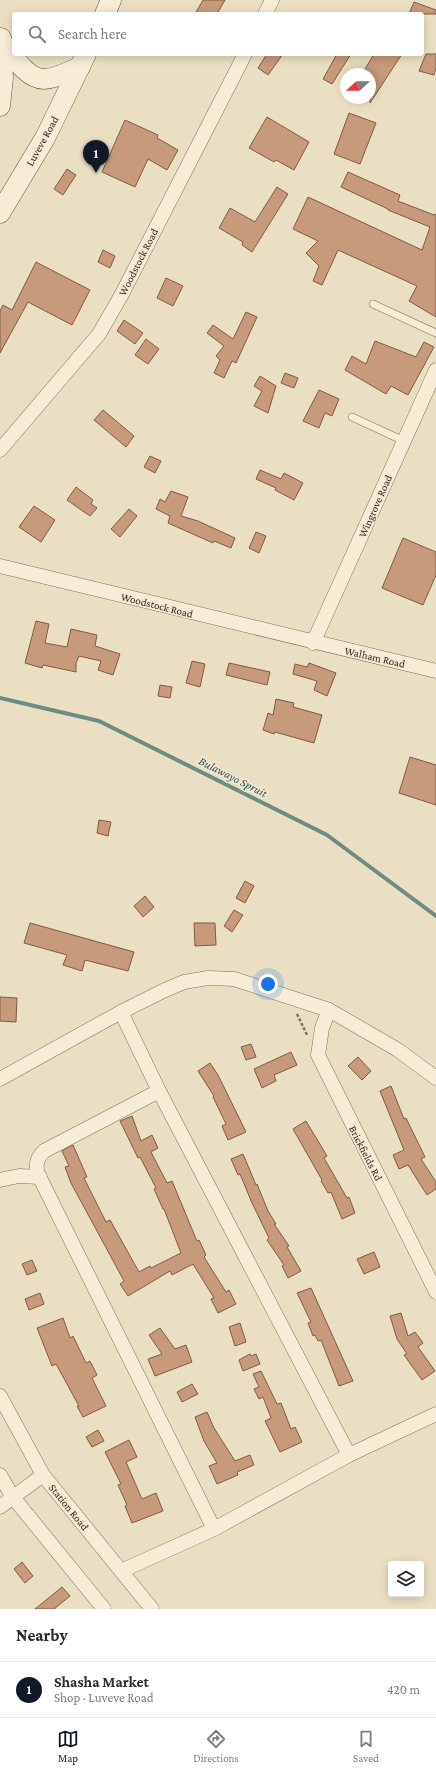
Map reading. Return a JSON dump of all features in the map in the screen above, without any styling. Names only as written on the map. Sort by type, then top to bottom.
[{"type":"street","points":[[105,12],[111,0]]},
{"type":"street","points":[[266,12],[272,0]]},
{"type":"street","points":[[1,36],[12,51]]},
{"type":"street","points":[[0,106],[3,78],[1,36]]},
{"type":"street","points":[[15,56],[26,71],[34,76],[44,79],[55,77],[83,60]]},
{"type":"street","name":"Woodstock Road","points":[[0,450],[99,334],[122,294],[244,56]]},
{"type":"street","name":"Luveve Road","points":[[0,213],[45,138],[83,60]]},
{"type":"street","name":"Wingrove Road","points":[[314,643],[436,370]]},
{"type":"street","name":"Woodstock Road","points":[[0,566],[314,643]]},
{"type":"street","name":"Walham Road","points":[[314,643],[436,671]]},
{"type":"street","points":[[0,1079],[121,1012],[184,982],[208,978],[234,979],[329,1010],[398,1050],[436,1078]]},
{"type":"street","points":[[318,1055],[322,1028],[329,1010]]},
{"type":"street","points":[[121,1012],[159,1092],[349,1455]]},
{"type":"street","name":"Brickfields Rd","points":[[318,1055],[436,1292]]},
{"type":"street","points":[[159,1092],[44,1151],[38,1159],[36,1166],[40,1177],[214,1529]]},
{"type":"street","points":[[0,1180],[19,1176],[40,1177]]},
{"type":"street","name":"Station Road","points":[[0,1396],[43,1475],[152,1609]]},
{"type":"street","points":[[121,1571],[214,1529],[349,1455],[436,1414]]},
{"type":"street","points":[[0,1475],[12,1496],[104,1609]]},
{"type":"street","points":[[0,1507],[12,1496],[43,1475]]},
{"type":"lane","points":[[373,304],[436,332]]},
{"type":"lane","points":[[352,417],[404,441]]},
{"type":"path","points":[[288,996],[318,1055]]},
{"type":"building","points":[[203,0],[225,0],[218,12],[196,12]]},
{"type":"building","points":[[414,2],[436,10],[436,14],[424,14],[424,12],[410,12]]},
{"type":"building","points":[[426,54],[436,54],[436,68],[434,75],[419,71]]},
{"type":"building","points":[[266,56],[282,56],[268,75],[258,68]]},
{"type":"building","points":[[336,56],[350,56],[342,68],[340,68],[340,71],[332,84],[323,79]]},
{"type":"building","points":[[373,56],[401,56],[376,94],[376,68],[366,68]]},
{"type":"building","points":[[349,113],[376,123],[360,164],[334,154]]},
{"type":"building","points":[[267,117],[309,142],[294,170],[276,160],[274,162],[249,148]]},
{"type":"building","points":[[125,120],[158,135],[157,138],[178,150],[167,170],[148,159],[135,187],[102,172]]},
{"type":"building","points":[[67,169],[76,175],[63,195],[54,189]]},
{"type":"building","points":[[348,172],[400,195],[398,201],[434,215],[436,214],[436,317],[409,301],[417,286],[338,250],[322,285],[313,281],[319,266],[306,253],[318,241],[293,229],[308,197],[422,250],[430,227],[388,210],[341,187]]},
{"type":"building","points":[[277,187],[288,194],[252,252],[242,245],[243,242],[219,228],[230,208],[255,222]]},
{"type":"building","points":[[103,250],[115,256],[110,268],[98,262]]},
{"type":"building","points":[[36,262],[90,290],[72,325],[28,302],[0,353],[0,311],[3,305],[12,310]]},
{"type":"building","points":[[166,278],[183,286],[173,306],[157,298]]},
{"type":"building","points":[[246,312],[257,317],[236,363],[232,361],[224,378],[214,373],[220,360],[216,356],[224,346],[207,333],[213,325],[233,339]]},
{"type":"building","points":[[124,320],[143,333],[135,344],[117,331]]},
{"type":"building","points":[[146,339],[159,349],[148,364],[135,355]]},
{"type":"building","points":[[375,341],[416,357],[424,342],[434,347],[408,395],[391,386],[386,394],[345,370],[352,356],[366,364]]},
{"type":"building","points":[[285,373],[298,378],[294,388],[281,383]]},
{"type":"building","points":[[260,376],[276,386],[268,413],[254,406],[262,391],[254,386]]},
{"type":"building","points":[[319,390],[339,399],[332,416],[325,413],[319,428],[303,421]]},
{"type":"building","points":[[103,410],[134,436],[126,447],[94,420]]},
{"type":"building","points":[[150,456],[161,461],[155,473],[144,467]]},
{"type":"building","points":[[260,470],[281,479],[284,473],[303,483],[294,500],[275,490],[276,488],[256,479]]},
{"type":"building","points":[[76,487],[93,500],[91,504],[97,508],[90,516],[67,500]]},
{"type":"building","points":[[171,491],[188,497],[181,516],[198,521],[235,538],[231,548],[214,541],[213,543],[168,523],[170,516],[156,509],[160,499],[165,502]]},
{"type":"building","points":[[34,506],[55,520],[41,542],[19,527]]},
{"type":"building","points":[[129,509],[137,516],[120,537],[111,529]]},
{"type":"building","points":[[256,532],[266,536],[259,553],[249,548]]},
{"type":"building","points":[[403,538],[436,552],[436,575],[423,605],[382,588]]},
{"type":"building","points":[[36,621],[49,624],[45,643],[67,647],[71,629],[97,635],[95,646],[120,654],[113,675],[98,670],[101,661],[79,656],[76,663],[76,672],[43,665],[42,668],[25,663]]},
{"type":"building","points":[[192,661],[205,664],[200,687],[186,683]]},
{"type":"building","points":[[229,663],[270,672],[267,685],[226,675]]},
{"type":"building","points":[[309,663],[336,673],[327,696],[314,690],[317,681],[293,674],[295,664],[307,667]]},
{"type":"building","points":[[160,685],[172,687],[170,698],[158,696]]},
{"type":"building","points":[[276,699],[294,703],[293,707],[322,715],[314,743],[263,730],[268,713],[273,715]]},
{"type":"building","points":[[410,757],[436,765],[436,805],[399,793]]},
{"type":"building","points":[[99,820],[111,822],[108,836],[97,833]]},
{"type":"building","points":[[245,881],[254,886],[245,903],[236,898]]},
{"type":"building","points":[[145,896],[154,907],[143,917],[134,906]]},
{"type":"building","points":[[234,910],[243,915],[232,932],[224,926]]},
{"type":"building","points":[[30,923],[134,952],[128,971],[85,960],[82,971],[63,965],[67,955],[24,943]]},
{"type":"building","points":[[194,923],[215,923],[216,945],[195,946]]},
{"type":"building","points":[[0,997],[17,998],[16,1022],[0,1021]]},
{"type":"building","points":[[251,1044],[256,1057],[246,1060],[241,1047]]},
{"type":"building","points":[[291,1052],[297,1065],[274,1075],[276,1081],[262,1088],[254,1069]]},
{"type":"building","points":[[358,1057],[371,1071],[362,1080],[348,1066]]},
{"type":"building","points":[[210,1063],[218,1075],[246,1132],[228,1140],[222,1126],[226,1124],[213,1097],[214,1096],[198,1071]]},
{"type":"building","points":[[391,1086],[404,1119],[406,1118],[425,1157],[421,1159],[436,1182],[436,1189],[427,1195],[408,1165],[399,1169],[393,1155],[404,1150],[380,1091]]},
{"type":"building","points":[[132,1116],[141,1141],[152,1135],[158,1148],[151,1152],[167,1183],[172,1181],[197,1241],[199,1240],[206,1255],[204,1257],[226,1292],[229,1290],[236,1304],[218,1313],[211,1299],[214,1298],[193,1264],[172,1275],[170,1271],[128,1296],[120,1284],[124,1281],[71,1183],[65,1167],[69,1166],[62,1151],[73,1145],[87,1177],[84,1178],[106,1222],[110,1220],[139,1272],[150,1266],[151,1268],[181,1253],[164,1209],[154,1189],[156,1188],[140,1157],[138,1158],[120,1121]]},
{"type":"building","points":[[306,1121],[327,1156],[324,1158],[347,1198],[349,1197],[355,1213],[342,1219],[331,1192],[328,1193],[293,1129]]},
{"type":"building","points":[[243,1154],[268,1211],[276,1224],[274,1224],[289,1246],[287,1247],[301,1271],[288,1278],[282,1266],[284,1265],[267,1240],[269,1238],[240,1174],[238,1175],[231,1159]]},
{"type":"building","points":[[374,1252],[380,1267],[364,1274],[357,1259]]},
{"type":"building","points":[[32,1260],[37,1271],[27,1275],[22,1264]]},
{"type":"building","points":[[311,1288],[353,1381],[339,1386],[321,1340],[318,1341],[315,1335],[313,1336],[308,1323],[311,1322],[297,1293]]},
{"type":"building","points":[[40,1293],[44,1304],[29,1310],[25,1299]]},
{"type":"building","points":[[401,1313],[408,1336],[415,1332],[423,1343],[418,1347],[435,1371],[422,1380],[404,1355],[407,1354],[397,1339],[390,1316]]},
{"type":"building","points":[[63,1318],[70,1338],[73,1336],[86,1363],[90,1361],[97,1375],[92,1378],[106,1406],[83,1417],[77,1406],[79,1406],[56,1364],[52,1366],[37,1328]]},
{"type":"building","points":[[240,1323],[246,1342],[235,1346],[229,1327]]},
{"type":"building","points":[[160,1328],[175,1349],[186,1345],[192,1362],[155,1376],[148,1359],[162,1354],[149,1335]]},
{"type":"building","points":[[250,1354],[251,1356],[256,1354],[260,1364],[243,1371],[239,1360]]},
{"type":"building","points":[[261,1371],[277,1404],[281,1403],[291,1429],[295,1427],[302,1442],[280,1452],[265,1421],[271,1418],[263,1397],[259,1399],[254,1389],[259,1387],[253,1374]]},
{"type":"building","points":[[192,1384],[198,1394],[182,1402],[177,1392]]},
{"type":"building","points":[[207,1412],[214,1428],[235,1461],[250,1455],[254,1465],[237,1472],[238,1475],[217,1484],[209,1466],[217,1463],[204,1441],[195,1417]]},
{"type":"building","points":[[98,1430],[104,1441],[92,1447],[86,1437]]},
{"type":"building","points":[[129,1440],[137,1457],[126,1462],[142,1499],[156,1493],[163,1511],[132,1523],[125,1506],[127,1505],[118,1485],[121,1484],[105,1452]]},
{"type":"building","points":[[22,1562],[33,1576],[25,1583],[14,1569]]},
{"type":"building","points":[[62,1587],[70,1596],[54,1609],[35,1609]]},
{"type":"waterway","name":"Bulawayo Spruit","points":[[0,698],[99,721],[327,835],[436,916]]},
{"type":"place","name":"Shasha Market","points":[[96,173]]}]
